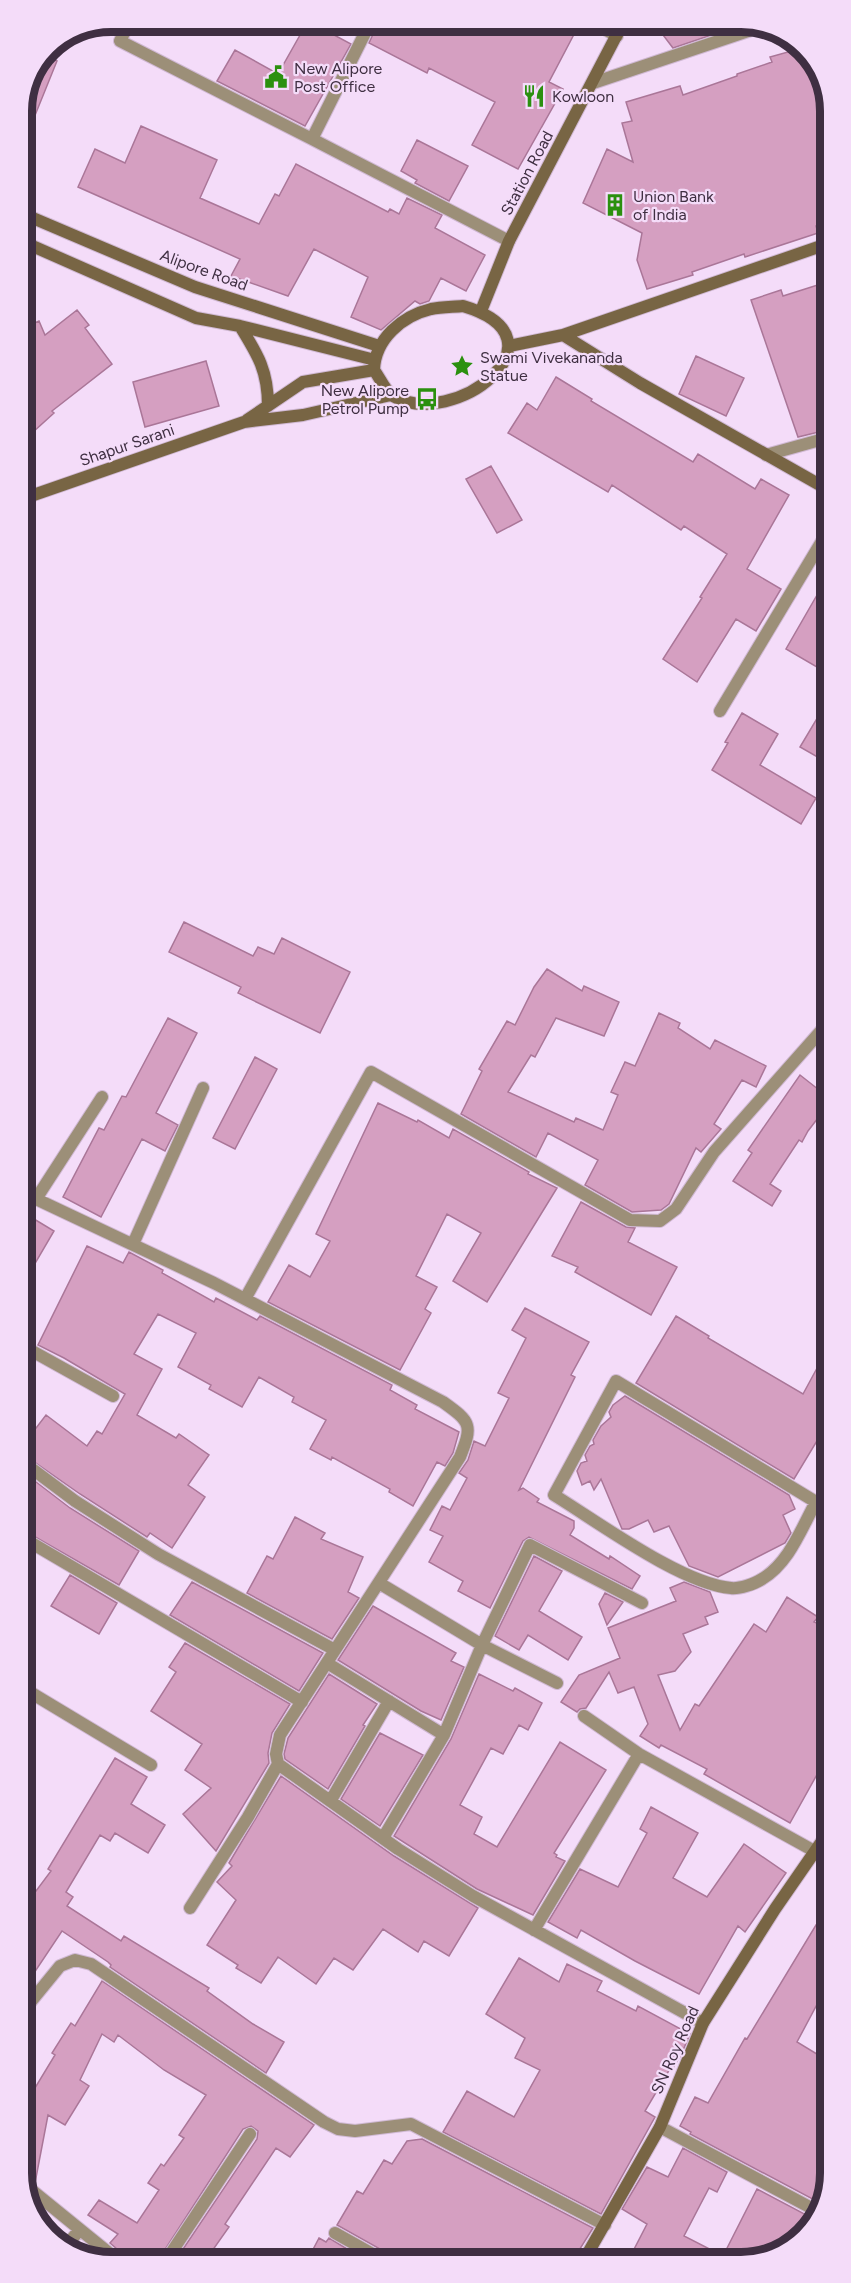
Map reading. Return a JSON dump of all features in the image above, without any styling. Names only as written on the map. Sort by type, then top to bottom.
[{"type":"street","points":[[125,31],[120,41],[509,242]]},
{"type":"street","points":[[312,139],[366,31]]},
{"type":"street","points":[[610,32],[617,36]]},
{"type":"street","name":"Station Road","points":[[481,311],[509,242],[619,32]]},
{"type":"street","points":[[593,83],[745,32]]},
{"type":"street","name":"Alipore Road","points":[[32,218],[195,287],[379,346]]},
{"type":"street","points":[[32,246],[196,318],[240,326],[375,365]]},
{"type":"street","points":[[509,346],[563,335],[820,246]]},
{"type":"street","points":[[244,422],[303,415],[391,395],[410,403],[444,402],[477,390],[504,364],[509,346],[508,334],[498,321],[481,311],[463,306],[430,309],[401,321],[379,346],[375,365],[391,395]]},
{"type":"street","points":[[240,326],[261,362],[267,383],[268,406]]},
{"type":"street","points":[[563,335],[640,383],[820,485]]},
{"type":"street","points":[[244,422],[303,382],[375,365]]},
{"type":"street","name":"Shapur Sarani","points":[[32,496],[244,422]]},
{"type":"street","points":[[766,455],[820,440]]},
{"type":"street","points":[[720,711],[820,544]]},
{"type":"street","points":[[245,1299],[371,1072],[630,1220],[660,1221],[676,1209],[714,1152],[820,1032]]},
{"type":"street","points":[[133,1244],[202,1088]]},
{"type":"street","points":[[36,1199],[102,1097]]},
{"type":"street","points":[[31,1199],[133,1244],[245,1299],[443,1402],[463,1416],[469,1435],[460,1457],[280,1735],[276,1754],[278,1764],[248,1817],[190,1908]]},
{"type":"street","points":[[31,1355],[113,1396]]},
{"type":"street","points":[[816,1502],[783,1561],[761,1580],[734,1588],[713,1585],[682,1573],[554,1495],[616,1381],[816,1502],[820,1504]]},
{"type":"street","points":[[31,1468],[75,1501],[158,1554],[335,1650]]},
{"type":"street","points":[[31,1543],[302,1702]]},
{"type":"street","points":[[383,1838],[444,1736],[482,1645],[530,1545],[642,1603]]},
{"type":"street","points":[[379,1583],[482,1645],[557,1683]]},
{"type":"street","points":[[327,1663],[444,1736]]},
{"type":"street","points":[[31,1693],[151,1765]]},
{"type":"street","points":[[331,1800],[389,1701]]},
{"type":"street","points":[[584,1716],[639,1754],[816,1852]]},
{"type":"street","points":[[534,1930],[639,1754]]},
{"type":"street","points":[[278,1764],[383,1838],[473,1896],[703,2023]]},
{"type":"street","name":"SN Roy Road","points":[[589,2252],[660,2127],[703,2023],[756,1936],[820,1846]]},
{"type":"street","points":[[31,2001],[60,1965],[75,1960],[91,1964],[324,2122],[338,2128],[355,2131],[411,2124],[605,2225]]},
{"type":"street","points":[[660,2127],[811,2208]]},
{"type":"street","points":[[172,2251],[249,2134]]},
{"type":"street","points":[[34,2192],[106,2251]]},
{"type":"street","points":[[71,2241],[80,2230]]},
{"type":"street","points":[[335,2233],[369,2251]]},
{"type":"building","name":"New Alipore Post Office","points":[[302,31],[327,31],[351,44],[305,126],[217,81],[235,50],[278,74]]},
{"type":"building","points":[[374,31],[575,32],[549,82],[563,89],[518,169],[472,145],[495,102],[429,68],[427,73],[369,43]]},
{"type":"building","points":[[661,32],[720,32],[673,48]]},
{"type":"building","points":[[793,51],[809,71],[817,90],[820,110],[820,225],[816,226],[818,233],[745,257],[744,254],[692,272],[693,275],[647,289],[637,260],[642,233],[583,203],[607,149],[633,162],[622,123],[632,121],[626,102],[680,86],[683,95],[772,62],[770,57]]},
{"type":"building","points":[[52,58],[57,61],[32,123],[34,90],[40,75]]},
{"type":"building","points":[[141,126],[217,160],[200,198],[259,224],[275,194],[279,196],[296,164],[388,212],[390,209],[399,214],[407,198],[442,215],[435,228],[485,255],[466,291],[441,278],[429,301],[420,304],[415,301],[381,330],[351,317],[368,277],[314,249],[288,296],[231,276],[240,259],[78,187],[95,149],[125,163]]},
{"type":"building","points":[[417,140],[468,166],[449,201],[415,183],[417,180],[401,171]]},
{"type":"building","points":[[820,284],[820,432],[798,437],[751,300],[781,290],[783,296]]},
{"type":"building","points":[[77,310],[89,325],[85,328],[112,364],[52,411],[54,413],[32,433],[32,324],[39,321],[45,335]]},
{"type":"building","points":[[696,356],[744,378],[726,416],[679,394]]},
{"type":"building","points":[[206,361],[219,406],[145,427],[133,382]]},
{"type":"building","points":[[556,377],[592,399],[591,401],[693,462],[698,454],[755,489],[761,479],[789,495],[747,569],[781,589],[756,631],[736,619],[697,682],[663,659],[727,554],[684,526],[681,530],[612,485],[608,492],[508,433],[527,403],[537,410]]},
{"type":"building","points":[[491,466],[522,520],[497,533],[466,479]]},
{"type":"building","points":[[820,590],[820,669],[786,649]]},
{"type":"building","points":[[742,713],[778,734],[760,765],[816,798],[801,824],[712,770]]},
{"type":"building","points":[[820,713],[820,758],[800,747]]},
{"type":"building","points":[[184,922],[253,956],[258,947],[274,954],[282,938],[350,972],[320,1033],[238,993],[241,987],[169,952]]},
{"type":"building","points":[[547,969],[582,991],[584,986],[619,1002],[604,1036],[556,1018],[535,1057],[531,1055],[508,1092],[574,1122],[576,1118],[603,1130],[618,1095],[611,1092],[625,1062],[635,1066],[659,1013],[680,1023],[678,1028],[710,1049],[715,1040],[766,1066],[756,1087],[742,1080],[714,1124],[721,1129],[701,1152],[696,1148],[669,1204],[661,1210],[632,1212],[585,1185],[598,1160],[548,1133],[536,1157],[461,1114],[482,1071],[479,1069],[507,1021],[515,1025],[534,987]]},
{"type":"building","points":[[168,1018],[197,1033],[156,1113],[178,1125],[165,1151],[142,1139],[101,1217],[63,1197],[99,1128],[104,1130],[122,1096],[126,1097]]},
{"type":"building","points":[[255,1057],[277,1069],[235,1149],[213,1138]]},
{"type":"building","points":[[800,1075],[820,1091],[820,1115],[802,1142],[799,1140],[770,1184],[781,1191],[772,1206],[733,1181],[752,1153],[748,1150]]},
{"type":"building","points":[[378,1103],[417,1122],[418,1120],[449,1138],[453,1129],[529,1172],[528,1174],[557,1188],[487,1302],[453,1281],[481,1233],[447,1214],[416,1276],[437,1287],[425,1309],[431,1313],[400,1370],[268,1302],[289,1265],[310,1277],[330,1241],[316,1234]]},
{"type":"building","points":[[581,1202],[626,1227],[635,1228],[628,1242],[677,1267],[651,1315],[575,1272],[578,1267],[552,1256]]},
{"type":"building","points":[[34,1219],[54,1231],[31,1270],[31,1223]]},
{"type":"building","points":[[87,1246],[123,1263],[129,1252],[214,1302],[216,1298],[257,1320],[260,1316],[392,1385],[390,1390],[417,1405],[415,1409],[459,1432],[453,1453],[445,1466],[437,1462],[413,1506],[389,1492],[390,1489],[332,1457],[331,1460],[310,1449],[326,1420],[292,1402],[294,1397],[259,1377],[242,1407],[209,1389],[211,1385],[178,1367],[196,1333],[158,1314],[134,1354],[162,1369],[137,1415],[176,1438],[179,1434],[209,1455],[188,1485],[205,1497],[172,1548],[150,1533],[147,1537],[31,1460],[31,1434],[46,1415],[87,1446],[97,1431],[102,1434],[125,1394],[38,1345]]},
{"type":"building","points":[[525,1308],[589,1342],[571,1375],[575,1377],[519,1490],[523,1488],[539,1499],[537,1502],[574,1521],[574,1528],[570,1535],[609,1559],[610,1556],[640,1576],[632,1589],[529,1537],[523,1541],[490,1608],[458,1591],[463,1581],[429,1562],[443,1536],[430,1530],[442,1506],[450,1510],[467,1478],[459,1473],[468,1460],[474,1441],[485,1446],[509,1398],[498,1393],[526,1338],[512,1330]]},
{"type":"building","points":[[676,1316],[709,1336],[708,1338],[803,1394],[820,1363],[820,1436],[794,1479],[636,1383]]},
{"type":"building","points":[[625,1396],[789,1495],[795,1509],[783,1515],[791,1533],[785,1543],[718,1577],[689,1566],[669,1526],[654,1532],[648,1520],[629,1529],[622,1529],[601,1479],[594,1490],[590,1481],[582,1485],[577,1471],[581,1463],[587,1461],[585,1455],[590,1446],[594,1444],[593,1440],[601,1426],[611,1417],[609,1412],[613,1405]]},
{"type":"building","points":[[31,1478],[70,1508],[139,1551],[119,1585],[31,1535]]},
{"type":"building","points":[[295,1517],[325,1533],[321,1539],[363,1557],[348,1592],[359,1598],[332,1639],[247,1593],[267,1556],[273,1559]]},
{"type":"building","points":[[534,1556],[562,1571],[539,1611],[582,1637],[568,1660],[528,1635],[519,1650],[495,1636]]},
{"type":"building","points":[[70,1575],[117,1603],[99,1634],[51,1606]]},
{"type":"building","points":[[192,1582],[323,1653],[299,1691],[170,1615]]},
{"type":"building","points":[[684,1582],[710,1592],[718,1612],[705,1617],[708,1624],[683,1634],[691,1652],[675,1671],[658,1675],[680,1730],[695,1704],[699,1706],[754,1624],[766,1632],[787,1597],[818,1617],[814,1622],[820,1624],[820,1769],[790,1823],[704,1774],[707,1769],[661,1745],[659,1748],[640,1736],[648,1724],[634,1687],[618,1693],[609,1672],[586,1708],[577,1712],[561,1702],[579,1675],[620,1658],[608,1628],[676,1601],[670,1588]]},
{"type":"building","points":[[605,1593],[623,1602],[607,1625],[599,1604]]},
{"type":"building","points":[[373,1606],[456,1653],[451,1661],[464,1667],[441,1720],[421,1711],[338,1660]]},
{"type":"building","points":[[185,1643],[290,1704],[272,1733],[268,1753],[269,1763],[216,1851],[183,1814],[211,1788],[185,1770],[202,1744],[151,1711],[176,1672],[169,1667]]},
{"type":"building","points":[[329,1674],[377,1704],[328,1789],[285,1759],[284,1754],[288,1738]]},
{"type":"building","points":[[479,1674],[513,1691],[515,1688],[542,1703],[528,1730],[519,1725],[503,1754],[491,1748],[460,1805],[482,1817],[474,1834],[497,1847],[560,1742],[606,1770],[554,1853],[556,1857],[565,1861],[533,1915],[477,1889],[394,1836],[451,1739]]},
{"type":"building","points":[[380,1733],[423,1755],[380,1826],[341,1799]]},
{"type":"building","points":[[115,1758],[147,1777],[131,1804],[165,1825],[148,1853],[115,1833],[110,1841],[100,1835],[66,1892],[73,1897],[67,1906],[121,1941],[124,1936],[209,1988],[207,1991],[253,2024],[284,2042],[266,2073],[110,1967],[108,1962],[62,1931],[31,1977],[31,1897],[51,1871],[48,1869]]},
{"type":"building","points":[[281,1776],[394,1856],[478,1908],[449,1956],[424,1941],[418,1952],[383,1929],[353,1970],[334,1958],[316,1984],[278,1957],[261,1983],[236,1968],[238,1965],[207,1945],[236,1900],[217,1882],[232,1866],[229,1863]]},
{"type":"building","points":[[651,1807],[698,1833],[673,1878],[707,1897],[744,1844],[786,1873],[745,1932],[738,1926],[699,1994],[581,1930],[577,1938],[548,1922],[580,1869],[618,1887],[647,1833],[640,1829]]},
{"type":"building","points":[[816,1925],[820,1927],[820,1999],[797,2042],[820,2056],[820,2173],[814,2200],[690,2134],[691,2132],[680,2126],[695,2097],[708,2103],[745,2038],[747,2039]]},
{"type":"building","points":[[519,1958],[559,1982],[567,1964],[602,1981],[597,1991],[636,2011],[638,2006],[690,2034],[681,2055],[673,2068],[671,2067],[645,2111],[655,2117],[601,2214],[443,2132],[467,2091],[514,2117],[540,2070],[515,2058],[525,2038],[486,2014]]},
{"type":"building","points":[[102,1981],[314,2125],[290,2157],[276,2148],[225,2224],[229,2227],[212,2251],[182,2251],[257,2139],[258,2131],[251,2126],[243,2129],[164,2251],[119,2251],[110,2243],[118,2234],[88,2215],[99,2200],[137,2223],[159,2190],[148,2183],[161,2164],[164,2166],[184,2138],[179,2135],[206,2095],[164,2070],[118,2035],[114,2042],[102,2034],[80,2080],[89,2086],[65,2125],[48,2115],[35,2183],[32,2181],[31,2094],[55,2055],[52,2053],[71,2023],[75,2026]]},
{"type":"building","points":[[422,2139],[593,2228],[578,2252],[384,2251],[337,2225],[357,2191],[363,2194],[384,2160],[392,2164],[407,2141]]},
{"type":"building","points":[[683,2148],[727,2172],[717,2192],[709,2188],[684,2236],[715,2252],[633,2252],[647,2224],[622,2209],[647,2167],[668,2177]]},
{"type":"building","points":[[757,2189],[807,2215],[796,2228],[771,2246],[751,2251],[725,2252]]},
{"type":"building","points":[[319,2238],[326,2242],[329,2238],[351,2251],[312,2251]]},
{"type":"place","name":"New Alipore Post Office","points":[[276,77]]},
{"type":"place","name":"Kowloon","points":[[534,96]]},
{"type":"place","name":"Union Bank of India","points":[[615,205]]},
{"type":"place","name":"Swami Vivekananda Statue","points":[[462,366]]},
{"type":"place","name":"New Alipore Petrol Pump","points":[[427,399]]}]
